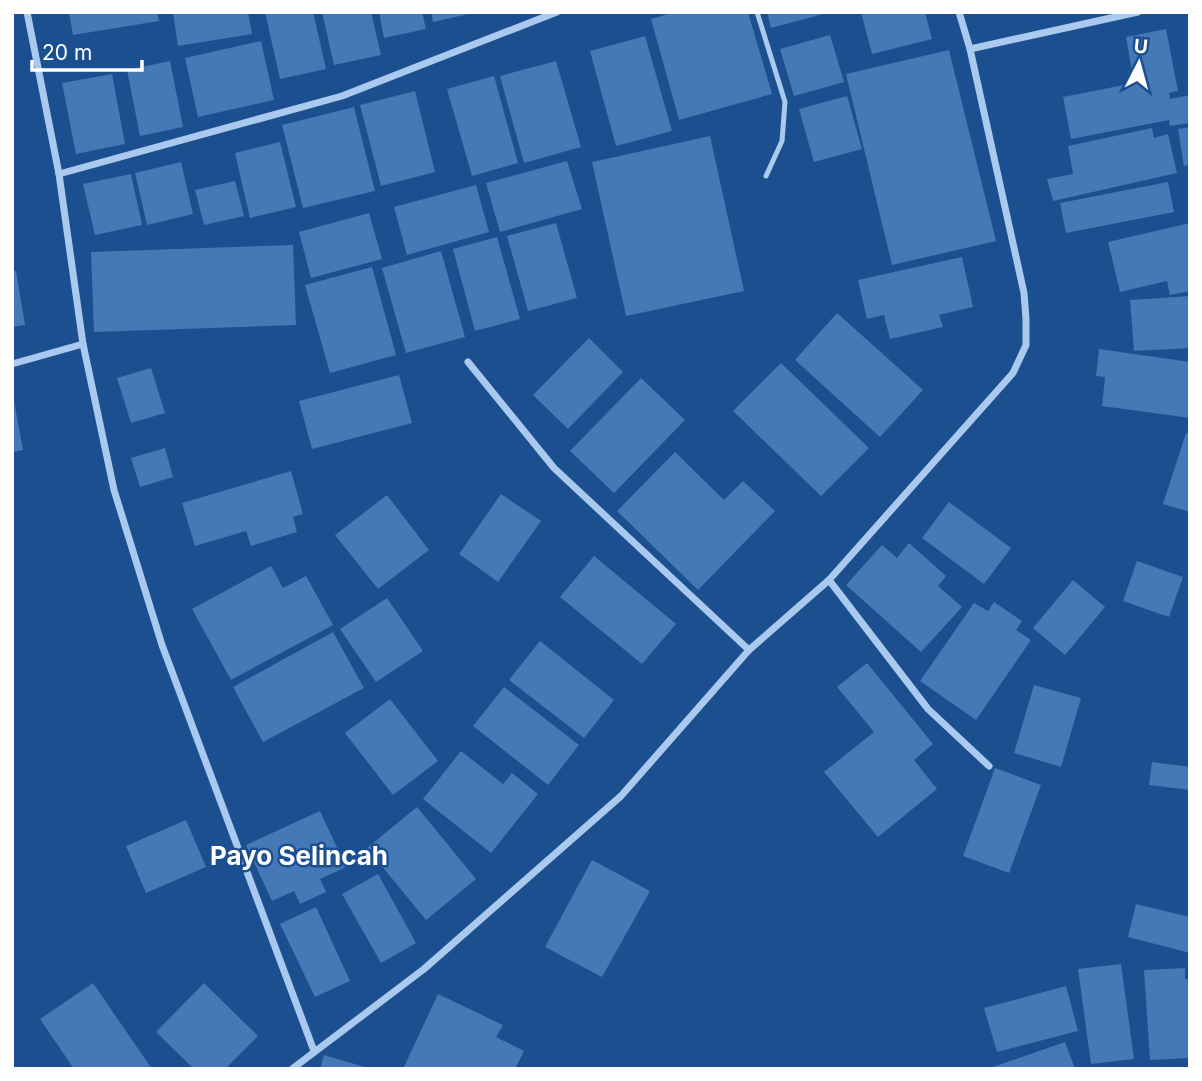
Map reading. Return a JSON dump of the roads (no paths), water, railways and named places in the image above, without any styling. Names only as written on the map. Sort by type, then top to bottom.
[{"type":"street","points":[[27,12],[60,174],[83,344],[114,490],[162,645],[314,1051]]},
{"type":"street","points":[[60,174],[342,96],[558,12]]},
{"type":"street","points":[[292,1069],[424,969],[621,796],[749,650],[828,580],[1013,373],[1026,345],[1024,293],[970,49],[959,12]]},
{"type":"street","points":[[970,49],[1138,12]]},
{"type":"street","points":[[12,364],[83,344]]},
{"type":"street","points":[[468,362],[554,468],[749,650]]},
{"type":"street","points":[[828,580],[928,709],[989,765]]},
{"type":"lane","points":[[757,12],[785,102],[782,141],[766,176]]},
{"type":"district","name":"Payo Selincah","points":[[299,855]]}]
